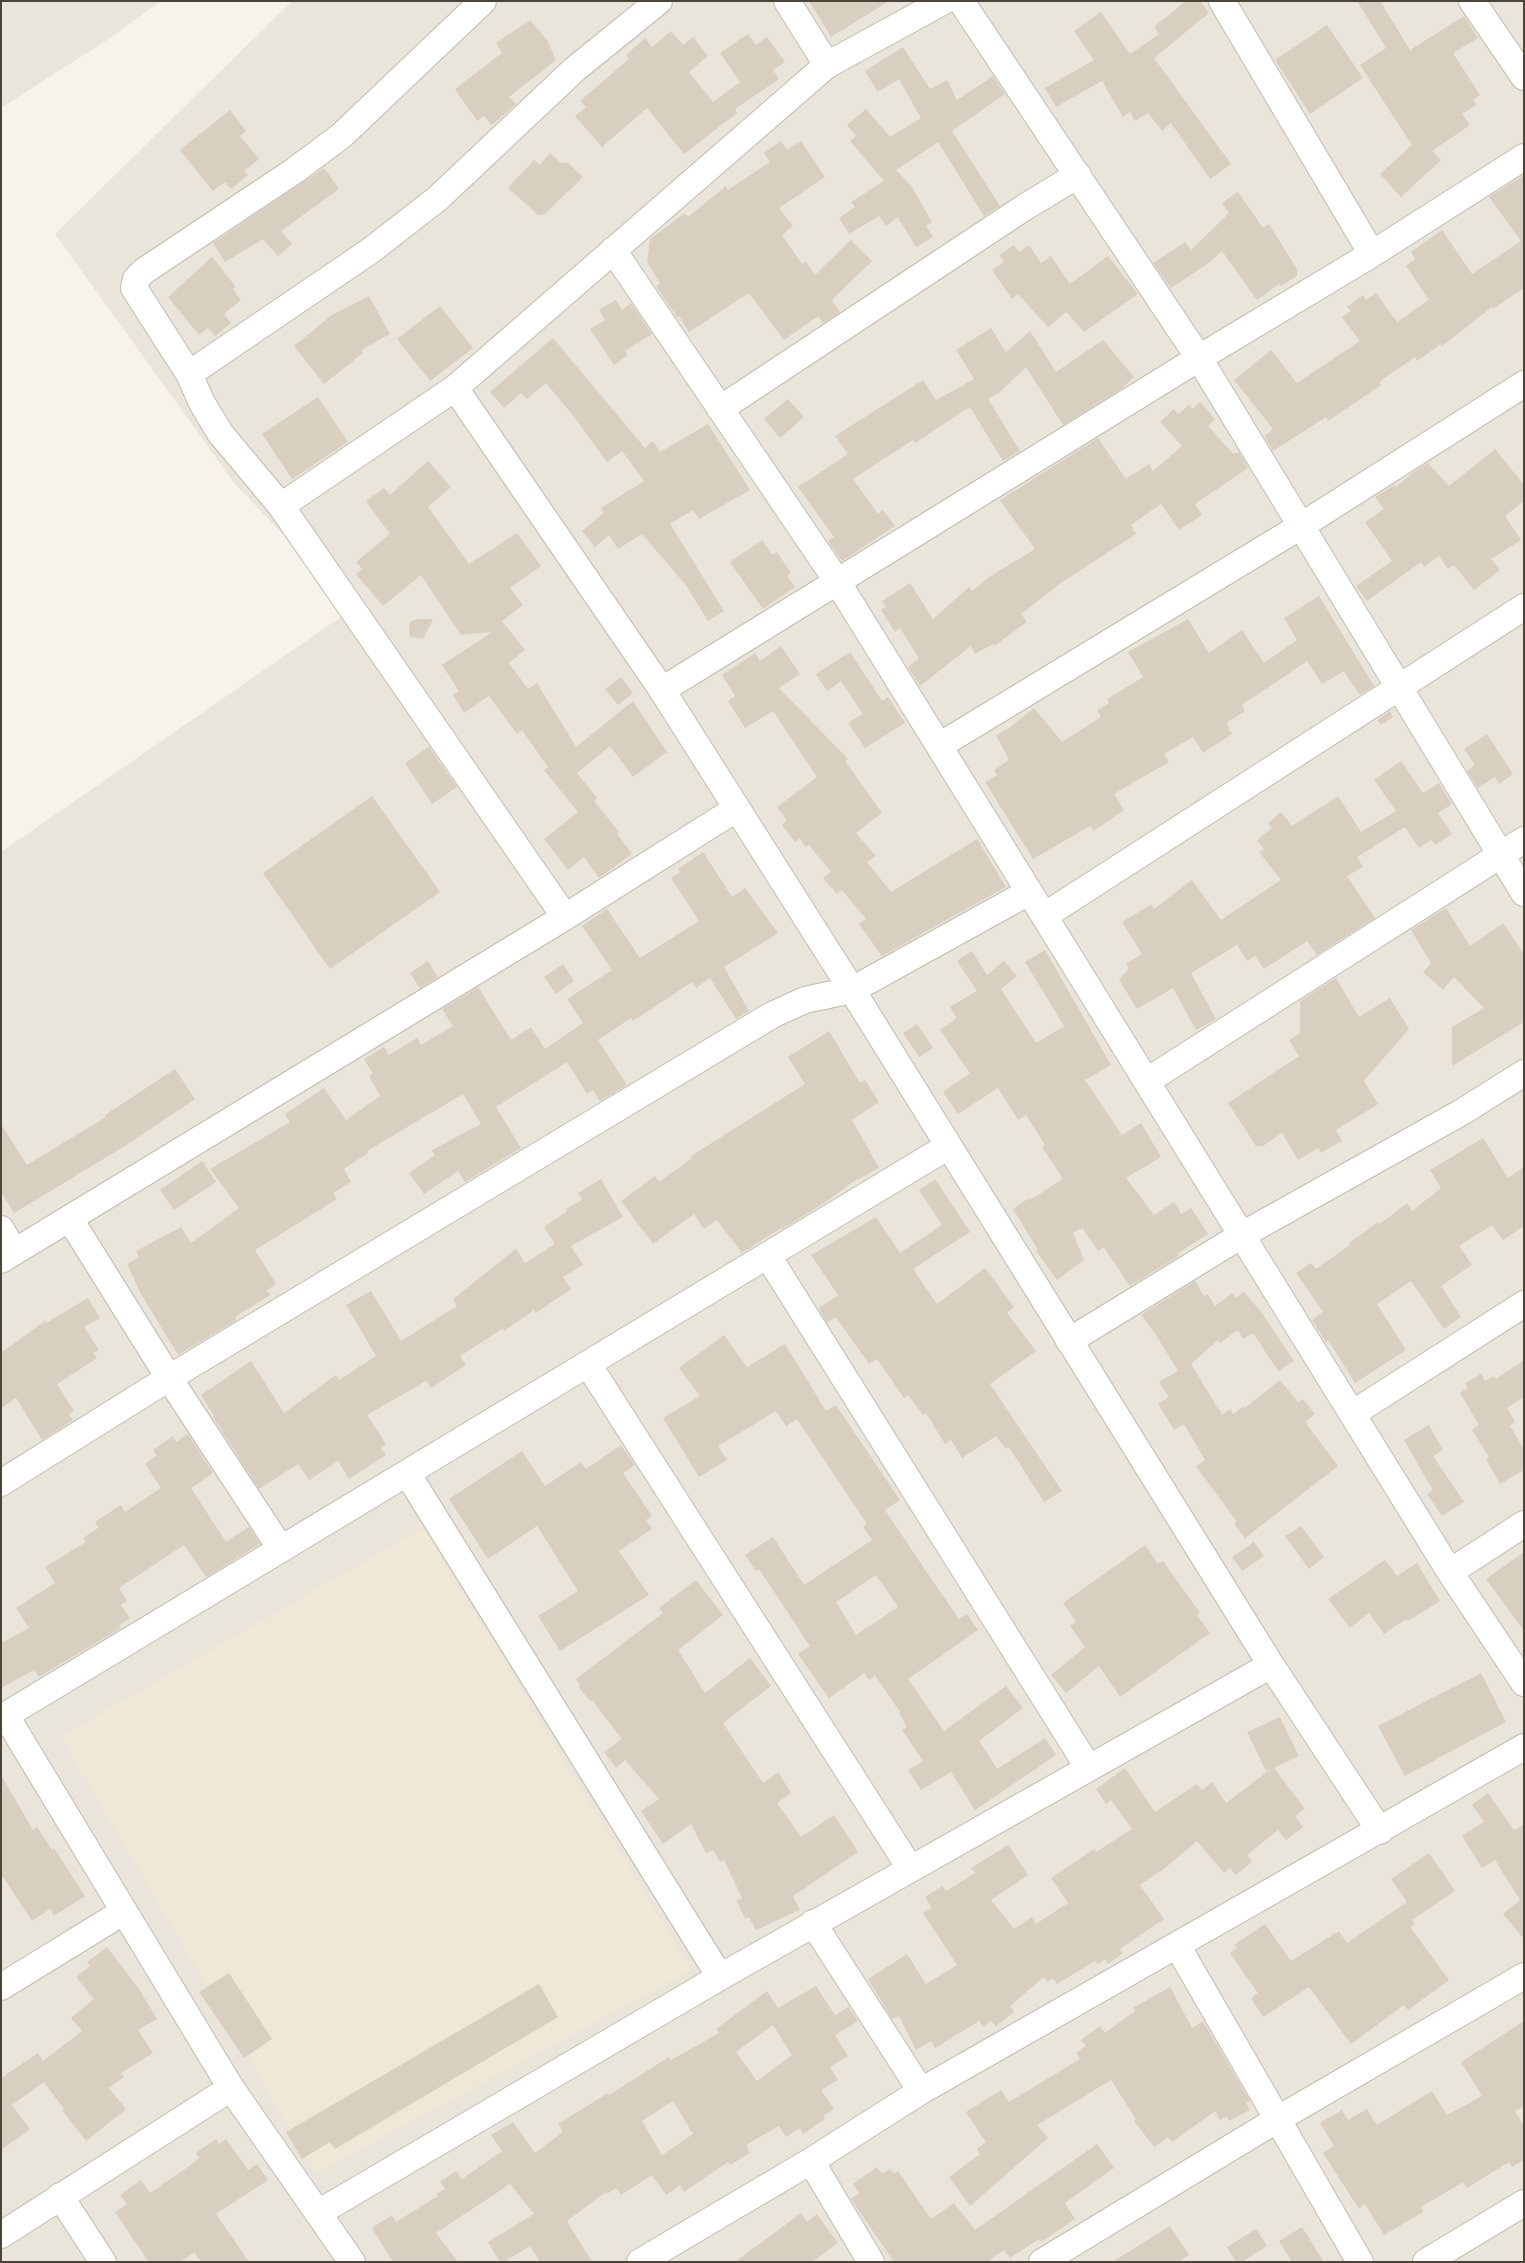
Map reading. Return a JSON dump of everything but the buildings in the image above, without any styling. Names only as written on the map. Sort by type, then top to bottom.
[{"type":"street","points":[[483,1],[340,136],[294,172],[144,271],[136,279],[134,288],[189,374],[202,403],[220,433],[281,506],[565,917]]},
{"type":"street","points":[[189,374],[370,251],[437,199],[575,69],[659,1]]},
{"type":"street","points":[[787,1],[827,65]]},
{"type":"street","points":[[281,506],[455,388],[827,65],[944,1]]},
{"type":"street","points":[[961,1],[1199,358],[1524,892]]},
{"type":"street","points":[[1222,1],[1372,254]]},
{"type":"street","points":[[1472,1],[1524,77]]},
{"type":"street","points":[[662,690],[1199,358],[1372,254],[1524,157]]},
{"type":"street","points":[[720,409],[1025,207],[1078,175]]},
{"type":"street","points":[[613,250],[837,581],[1450,1572],[1524,1683]]},
{"type":"street","points":[[939,746],[1301,526],[1524,384]]},
{"type":"street","points":[[455,388],[662,690],[852,990],[947,1147],[1270,1665],[1380,1831]]},
{"type":"street","points":[[1044,916],[1524,607]]},
{"type":"street","points":[[1,1229],[8,1256],[565,917],[736,809]]},
{"type":"street","points":[[1146,1081],[1524,840]]},
{"type":"street","points":[[1,1483],[170,1378],[772,1015],[805,1000],[852,990],[1029,892]]},
{"type":"street","points":[[1069,1341],[1242,1235],[1462,1112],[1524,1074]]},
{"type":"street","points":[[352,2262],[231,2088],[4,1717],[947,1147]]},
{"type":"street","points":[[70,1219],[281,1549]]},
{"type":"street","points":[[768,1256],[1088,1767]]},
{"type":"street","points":[[1352,1414],[1524,1304]]},
{"type":"street","points":[[588,1364],[910,1868]]},
{"type":"street","points":[[407,1473],[720,1976]]},
{"type":"street","points":[[1450,1572],[1524,1524]]},
{"type":"street","points":[[318,2213],[720,1976],[1270,1665]]},
{"type":"street","points":[[640,2262],[921,2092],[1524,1748]]},
{"type":"street","points":[[1,1987],[123,1912]]},
{"type":"street","points":[[814,1923],[921,2092]]},
{"type":"street","points":[[1178,1947],[1360,2262]]},
{"type":"street","points":[[1042,2262],[1278,2119],[1524,1976]]},
{"type":"street","points":[[1,2235],[231,2088]]},
{"type":"street","points":[[811,2160],[872,2262]]},
{"type":"street","points":[[60,2196],[103,2262]]},
{"type":"street","points":[[1426,2262],[1524,2203]]},
{"type":"shaded area","points":[[1,1],[161,1],[104,42],[1,108]]},
{"type":"shaded area","points":[[292,1],[1524,1],[1524,2262],[1,2262],[1,852],[342,616],[318,571],[235,484],[55,234]]},
{"type":"shaded area","points":[[423,1528],[691,1970],[316,2173],[61,1737]]}]
